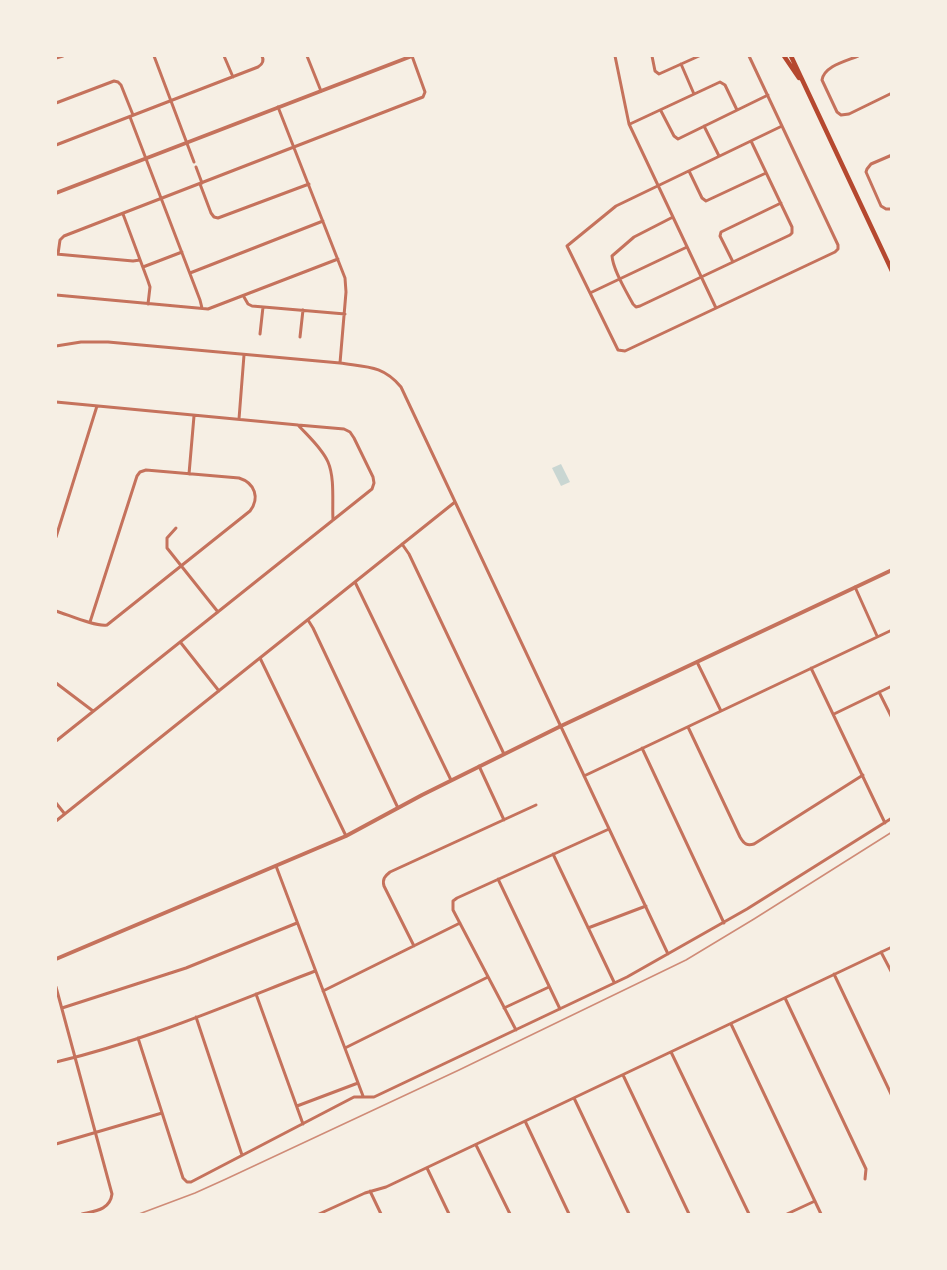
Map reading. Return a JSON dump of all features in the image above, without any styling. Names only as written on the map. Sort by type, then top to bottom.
[{"type":"main road","points":[[784,56],[804,85]]},
{"type":"main road","points":[[791,56],[891,271]]},
{"type":"street","points":[[56,58],[63,56]]},
{"type":"street","points":[[154,56],[194,162]]},
{"type":"street","points":[[224,56],[233,76]]},
{"type":"street","points":[[56,145],[258,67],[263,63],[262,56]]},
{"type":"street","points":[[307,56],[321,91]]},
{"type":"street","points":[[56,193],[412,56],[425,92],[423,97],[64,236],[59,242],[57,254],[140,260]]},
{"type":"street","points":[[616,56],[629,124],[716,308]]},
{"type":"street","points":[[652,56],[656,71],[661,74],[699,56]]},
{"type":"street","points":[[749,56],[768,95],[838,245],[838,249],[621,352],[616,348],[567,246],[615,206],[782,126]]},
{"type":"street","points":[[858,56],[826,70],[822,75],[822,80],[837,112],[841,115],[849,114],[891,93]]},
{"type":"street","points":[[681,64],[694,94]]},
{"type":"street","points":[[56,103],[114,81],[121,85],[202,308]]},
{"type":"street","points":[[629,124],[719,83],[725,85],[737,110]]},
{"type":"street","points":[[661,110],[676,138],[768,95]]},
{"type":"street","points":[[278,107],[338,259],[346,285],[340,363]]},
{"type":"street","points":[[704,126],[719,156]]},
{"type":"street","points":[[673,217],[634,237],[613,254],[612,260],[633,304],[638,307],[790,235],[793,231],[751,141]]},
{"type":"street","points":[[891,155],[871,164],[866,172],[881,206],[891,209]]},
{"type":"street","points":[[196,167],[211,213],[218,218],[309,184]]},
{"type":"street","points":[[689,171],[702,198],[706,201],[766,173]]},
{"type":"street","points":[[733,262],[720,236],[721,232],[781,203]]},
{"type":"street","points":[[123,214],[150,287],[148,304]]},
{"type":"street","points":[[190,273],[323,221]]},
{"type":"street","points":[[590,293],[687,247]]},
{"type":"street","points":[[143,267],[182,252]]},
{"type":"street","points":[[56,295],[212,308],[338,259]]},
{"type":"street","points":[[243,296],[248,304],[262,307],[345,314]]},
{"type":"street","points":[[260,334],[262,307]]},
{"type":"street","points":[[300,337],[303,310]]},
{"type":"street","points":[[56,346],[101,342],[340,363],[377,368],[396,380],[456,502],[668,954]]},
{"type":"street","points":[[239,419],[244,355]]},
{"type":"street","points":[[56,402],[344,429],[354,438],[374,477],[372,489],[56,741]]},
{"type":"street","points":[[56,537],[98,406]]},
{"type":"street","points":[[189,474],[194,415]]},
{"type":"street","points":[[298,425],[324,455],[329,465],[333,520]]},
{"type":"street","points":[[56,611],[101,626],[107,625],[250,512],[255,497],[252,486],[243,479],[146,470],[138,474],[90,622]]},
{"type":"street","points":[[56,820],[456,502]]},
{"type":"street","points":[[176,528],[167,538],[166,545],[218,612]]},
{"type":"street","points":[[402,544],[409,554],[504,754]]},
{"type":"street","points":[[56,959],[346,836],[478,766],[891,570]]},
{"type":"street","points":[[355,582],[451,780]]},
{"type":"street","points":[[855,588],[877,636]]},
{"type":"street","points":[[307,620],[313,628],[398,808]]},
{"type":"street","points":[[584,776],[891,630]]},
{"type":"street","points":[[180,642],[219,691]]},
{"type":"street","points":[[260,658],[346,836]]},
{"type":"street","points":[[697,662],[721,711]]},
{"type":"street","points":[[811,668],[885,823]]},
{"type":"street","points":[[56,683],[93,711]]},
{"type":"street","points":[[834,715],[891,686]]},
{"type":"street","points":[[879,692],[891,718]]},
{"type":"street","points":[[688,726],[740,837],[747,845],[754,844],[862,775]]},
{"type":"street","points":[[642,748],[724,922]]},
{"type":"street","points":[[478,766],[504,820]]},
{"type":"street","points":[[56,802],[64,813]]},
{"type":"street","points":[[414,946],[384,886],[385,875],[536,805]]},
{"type":"street","points":[[138,1038],[183,1178],[187,1182],[193,1181],[354,1097],[374,1097],[615,983],[747,909],[891,818]]},
{"type":"street","points":[[516,1030],[453,908],[455,899],[609,828]]},
{"type":"street","points":[[553,854],[615,983]]},
{"type":"street","points":[[276,866],[363,1096]]},
{"type":"street","points":[[498,879],[560,1009]]},
{"type":"street","points":[[588,928],[646,906]]},
{"type":"street","points":[[62,1008],[186,968],[297,923]]},
{"type":"street","points":[[323,991],[460,923]]},
{"type":"street","points":[[319,1215],[427,1168],[891,947]]},
{"type":"street","points":[[881,952],[891,973]]},
{"type":"street","points":[[56,1062],[138,1038],[315,971]]},
{"type":"street","points":[[834,974],[891,1096]]},
{"type":"street","points":[[345,1048],[488,977]]},
{"type":"street","points":[[56,987],[111,1191],[111,1200],[105,1208],[82,1215]]},
{"type":"street","points":[[504,1008],[549,987]]},
{"type":"street","points":[[256,994],[303,1124]]},
{"type":"street","points":[[784,998],[866,1169],[865,1179]]},
{"type":"street","points":[[196,1017],[242,1155]]},
{"type":"street","points":[[730,1024],[821,1215]]},
{"type":"street","points":[[672,1052],[749,1215]]},
{"type":"street","points":[[622,1075],[689,1215]]},
{"type":"street","points":[[297,1106],[358,1083]]},
{"type":"street","points":[[574,1098],[629,1215]]},
{"type":"street","points":[[56,1144],[162,1113]]},
{"type":"street","points":[[525,1121],[569,1215]]},
{"type":"street","points":[[476,1145],[510,1215]]},
{"type":"street","points":[[427,1168],[449,1215]]},
{"type":"street","points":[[370,1191],[381,1215]]},
{"type":"street","points":[[788,1215],[815,1201]]},
{"type":"shaded area","points":[[561,464],[570,482],[561,486],[552,468]]},
{"type":"railway","points":[[139,1214],[226,1179],[686,960],[892,832]]}]
